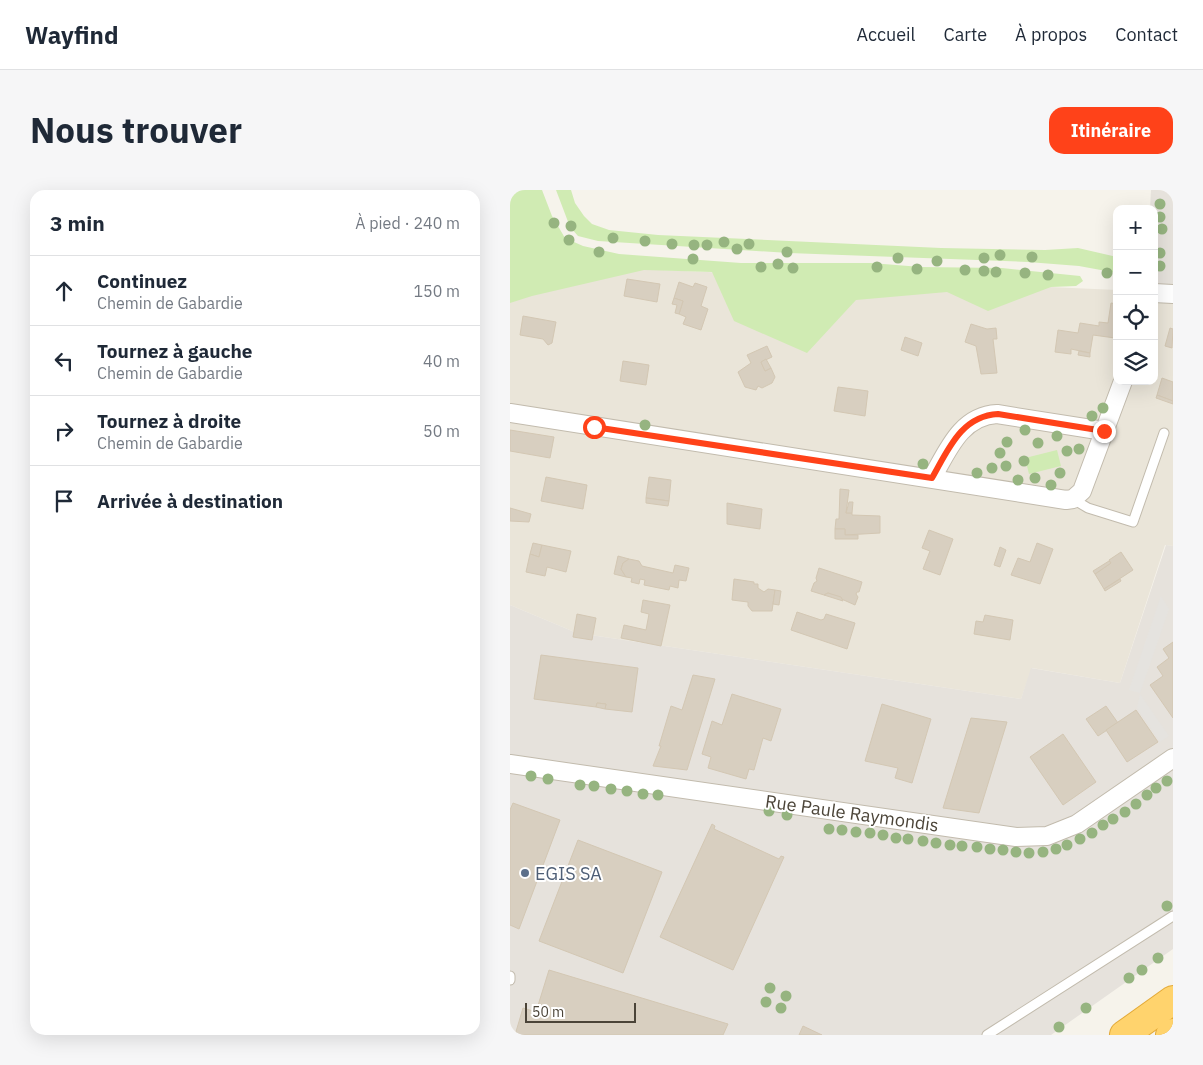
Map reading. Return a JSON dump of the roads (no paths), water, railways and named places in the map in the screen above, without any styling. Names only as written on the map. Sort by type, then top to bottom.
[{"type":"highway","points":[[1124,1035],[1173,1000]]},
{"type":"street","points":[[1158,293],[1173,294]]},
{"type":"street","points":[[510,414],[932,478],[1060,500],[1073,499],[1082,491],[1121,385]]},
{"type":"street","points":[[932,478],[961,429],[984,414],[998,414],[1104,431]]},
{"type":"street","name":"Rue Paule Raymondis","points":[[510,764],[1016,837],[1047,836],[1077,824],[1173,758]]},
{"type":"lane","points":[[1073,499],[1088,508],[1133,522],[1164,433]]},
{"type":"lane","points":[[987,1035],[1173,916]]},
{"type":"place","name":"EGIS SA","points":[[525,873]]}]
